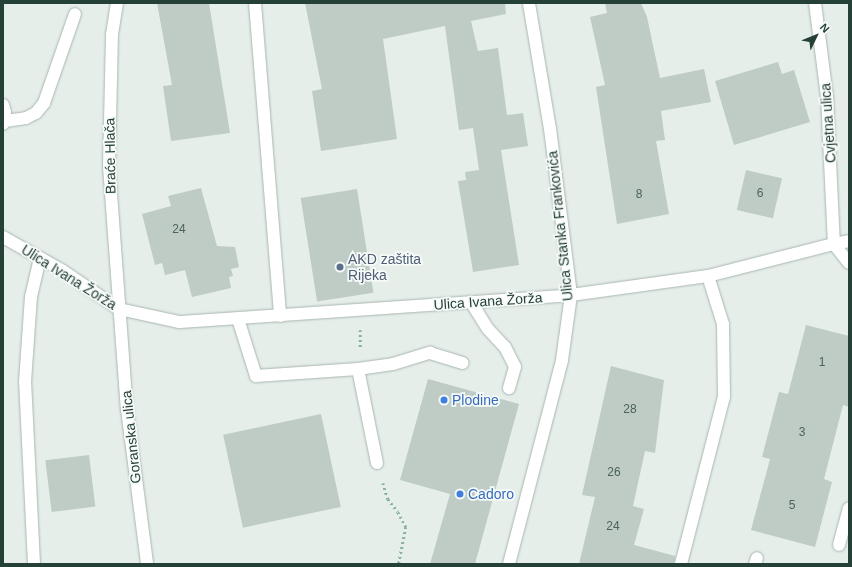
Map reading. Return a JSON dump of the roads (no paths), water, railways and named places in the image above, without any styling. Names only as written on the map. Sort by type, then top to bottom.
[{"type":"street","name":"Braće Hlača","points":[[116,3],[112,34],[109,166],[119,309]]},
{"type":"street","points":[[255,3],[280,316]]},
{"type":"street","name":"Ulica Stanka Frankovića","points":[[510,564],[562,360],[571,295],[550,129],[529,3]]},
{"type":"street","name":"Cvjetna ulica","points":[[815,3],[827,97],[834,244]]},
{"type":"street","points":[[3,105],[4,123],[26,118],[36,113],[44,103],[75,14]]},
{"type":"street","name":"Ulica Ivana Žorža","points":[[3,237],[40,258],[119,309],[179,322],[571,295],[708,276],[849,241]]},
{"type":"street","points":[[834,244],[849,263]]},
{"type":"street","points":[[34,564],[25,382],[31,298],[40,258]]},
{"type":"street","points":[[681,564],[724,397],[724,324],[708,276]]},
{"type":"street","points":[[471,302],[488,329],[505,347],[515,367],[509,388]]},
{"type":"street","name":"Goranska ulica","points":[[119,309],[128,416],[147,564]]},
{"type":"street","points":[[238,319],[256,376],[358,369],[393,364],[430,353],[462,363]]},
{"type":"street","points":[[358,369],[378,463]]},
{"type":"street","points":[[839,545],[849,508]]},
{"type":"place","name":"AKD zaštita Rijeka","points":[[340,267]]},
{"type":"place","name":"Plodine","points":[[444,400]]},
{"type":"place","name":"Cadoro","points":[[460,494]]}]
